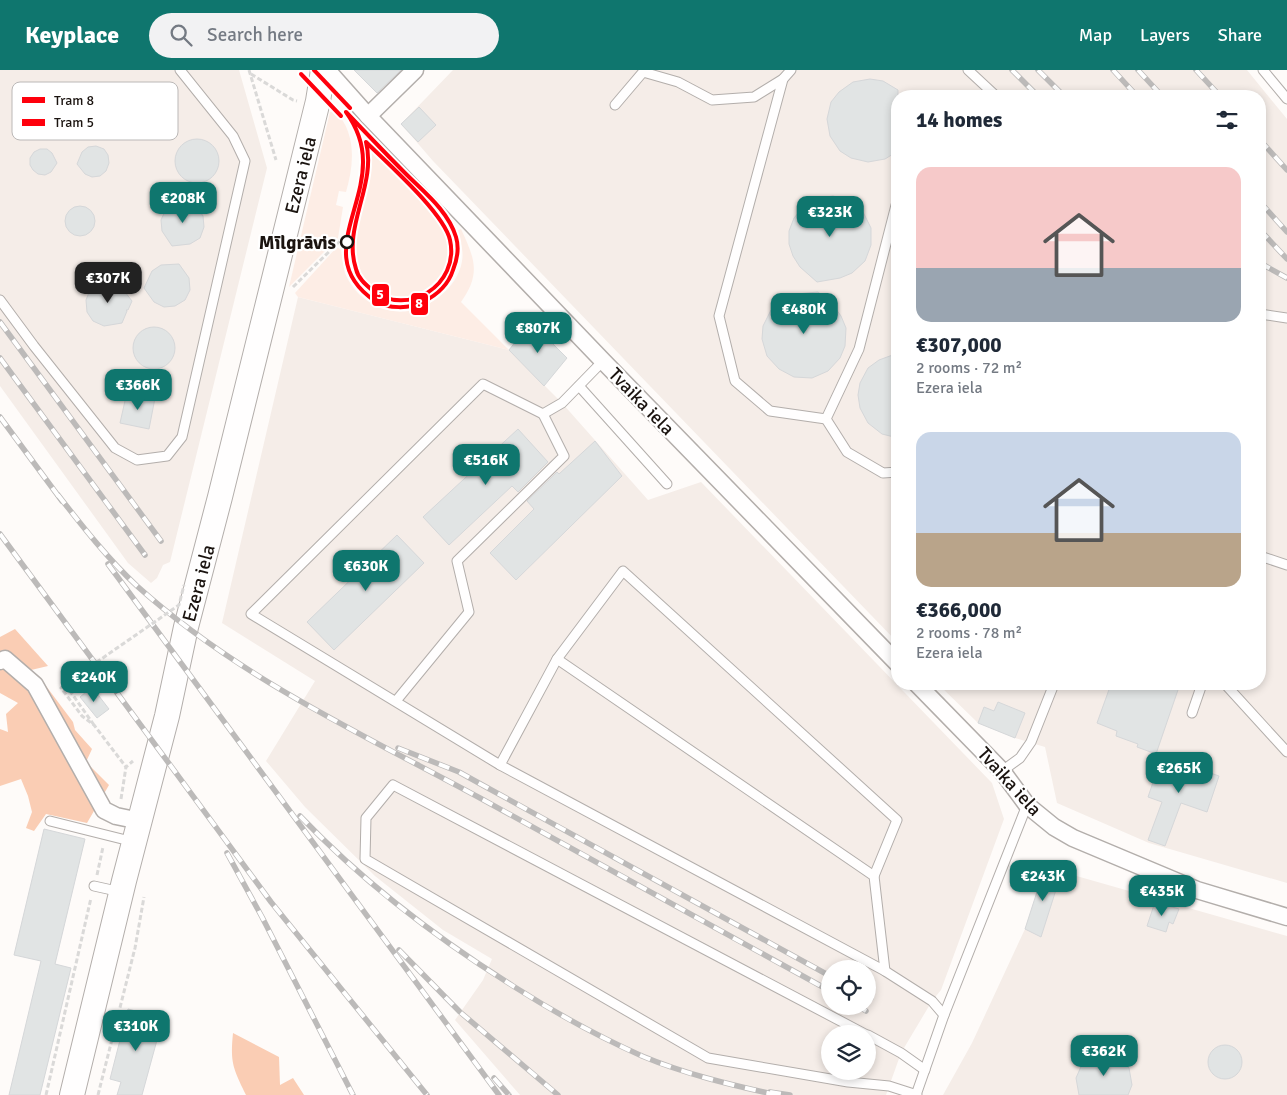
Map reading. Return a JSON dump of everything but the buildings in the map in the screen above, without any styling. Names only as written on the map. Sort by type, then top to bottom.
[{"type":"street","name":"Ezera iela","points":[[72,1095],[325,70]]},
{"type":"street","name":"Tvaika iela","points":[[325,70],[603,362],[891,657]]},
{"type":"street","points":[[368,116],[416,70]]},
{"type":"street","points":[[0,661],[5,659],[35,685],[104,810],[116,816],[137,832]]},
{"type":"street","name":"Tvaika iela","points":[[923,690],[1002,771],[1027,804],[1054,827],[1073,838],[1197,890],[1287,917]]},
{"type":"lane","points":[[0,300],[34,346],[116,448],[137,460],[167,456],[182,437],[245,161],[233,136],[180,70]]},
{"type":"lane","points":[[615,105],[643,72],[678,82],[712,100],[754,97],[783,79],[791,70]]},
{"type":"lane","points":[[968,70],[990,90]]},
{"type":"lane","points":[[1263,70],[1287,99]]},
{"type":"lane","points":[[783,79],[719,316],[735,380],[770,411],[826,419],[848,452],[883,474],[891,473]]},
{"type":"lane","points":[[826,419],[859,349],[891,224]]},
{"type":"lane","points":[[1266,315],[1287,318]]},
{"type":"lane","points":[[543,414],[562,403],[603,362]]},
{"type":"lane","points":[[396,701],[469,612],[457,561],[564,456],[543,414],[483,384],[251,614],[500,764],[885,972],[932,1002],[944,1015]]},
{"type":"lane","points":[[579,386],[667,484]]},
{"type":"lane","points":[[1266,558],[1287,565]]},
{"type":"lane","points":[[500,764],[557,659],[623,570],[897,820],[874,876],[885,972]]},
{"type":"lane","points":[[557,659],[874,876]]},
{"type":"lane","points":[[1002,771],[1020,758],[1031,742],[1052,690]]},
{"type":"lane","points":[[1192,713],[1200,690]]},
{"type":"lane","points":[[1230,690],[1287,752]]},
{"type":"lane","points":[[821,1077],[708,1058],[364,859],[366,818],[393,785],[847,1025]]},
{"type":"lane","points":[[836,1080],[889,1086],[917,1095],[944,1015],[1027,804]]},
{"type":"lane","points":[[50,821],[137,832]]},
{"type":"lane","points":[[94,886],[121,892]]},
{"type":"lane","points":[[876,1040],[902,1053],[925,1070]]},
{"type":"path","points":[[250,72],[293,100],[318,101]]},
{"type":"path","points":[[250,72],[276,160]]},
{"type":"path","points":[[289,292],[340,241]]},
{"type":"path","points":[[94,725],[82,716],[61,688],[179,605],[184,585]]},
{"type":"path","points":[[84,671],[89,677],[70,691],[126,767]]},
{"type":"path","points":[[46,1095],[104,844]]},
{"type":"shaded area","points":[[0,70],[239,70],[267,168],[170,562],[163,565],[157,578],[151,583],[128,563],[0,386]]},
{"type":"shaded area","points":[[453,70],[1247,70],[1263,90],[891,90],[891,636],[433,161],[401,124]]},
{"type":"shaded area","points":[[1266,93],[1287,119],[1287,883],[1149,843],[1057,803],[1045,747],[1015,738],[978,723],[944,690],[1266,690]]},
{"type":"shaded area","points":[[335,111],[347,129],[352,150],[349,182],[346,192],[339,191],[336,205],[343,207],[338,238],[289,287],[330,112]]},
{"type":"shaded area","points":[[373,151],[377,152],[445,219],[453,234],[456,251],[447,279],[435,292],[419,301],[386,301],[372,293],[359,281],[351,268],[349,252],[352,235],[368,155]]},
{"type":"shaded area","points":[[461,229],[470,249],[474,266],[471,283],[461,302],[509,350],[298,297],[295,293],[337,247],[341,250],[345,273],[349,282],[360,295],[389,311],[400,312],[420,308],[440,296],[448,289],[457,276],[461,266],[462,253],[457,231]]},
{"type":"shaded area","points":[[298,297],[509,350],[562,403],[648,500],[701,482],[891,679],[891,690],[902,690],[992,783],[1004,819],[941,990],[932,1001],[901,1053],[886,1095],[520,1095],[455,1020],[483,980],[492,959],[443,930],[375,876],[305,807],[266,761],[315,681],[222,623]]},
{"type":"shaded area","points":[[15,629],[48,666],[31,670],[43,682],[73,722],[75,730],[92,749],[86,762],[109,785],[87,823],[46,814],[34,831],[26,828],[32,812],[21,779],[0,786],[0,729],[8,732],[6,714],[18,703],[0,693],[0,637]]},
{"type":"shaded area","points":[[1045,867],[1287,936],[1287,1095],[943,1095],[972,1043],[1025,929]]},
{"type":"shaded area","points":[[233,1033],[279,1057],[280,1085],[293,1078],[304,1095],[246,1095],[232,1059]]},
{"type":"railway","points":[[1012,70],[1032,90]]},
{"type":"railway","points":[[1038,70],[1058,90]]},
{"type":"railway","points":[[1113,70],[1131,90]]},
{"type":"railway","points":[[1138,70],[1156,90]]},
{"type":"railway","points":[[1196,70],[1214,90]]},
{"type":"railway","points":[[1266,147],[1287,170]]},
{"type":"railway","points":[[1266,209],[1287,232]]},
{"type":"railway","points":[[1266,236],[1287,259]]},
{"type":"railway","points":[[1266,266],[1287,278]]},
{"type":"railway","points":[[0,322],[161,541]]},
{"type":"railway","points":[[0,358],[145,555]]},
{"type":"railway","points":[[0,417],[62,501]]},
{"type":"railway","points":[[58,495],[86,531],[126,576],[176,619],[217,649],[346,727],[480,798],[821,986]]},
{"type":"railway","points":[[0,534],[271,902],[427,1095]]},
{"type":"railway","points":[[108,564],[499,1095]]},
{"type":"railway","points":[[398,748],[459,772],[821,971]]},
{"type":"railway","points":[[300,816],[349,864],[428,928],[484,967],[544,1005],[642,1056],[708,1079],[777,1095]]},
{"type":"railway","points":[[227,853],[353,1095]]},
{"type":"railway","points":[[399,950],[460,1012],[558,1095]]},
{"type":"railway","points":[[494,1078],[509,1095]]},
{"type":"railway","points":[[770,1092],[790,1095]]},
{"type":"tram line","name":"5","points":[[314,70],[350,108]]},
{"type":"tram line","name":"5","points":[[301,74],[341,116]]},
{"type":"tram line","name":"8","points":[[346,112],[435,203],[448,219],[456,237],[456,258],[448,281],[437,293],[418,304],[406,307],[392,307],[380,304],[358,286],[349,270],[346,253],[348,235],[361,180],[363,161],[358,135],[346,112]]},
{"type":"tram line","name":"5","points":[[366,142],[426,203],[446,229],[450,240],[451,256],[447,271],[439,283],[428,292],[415,298],[400,300],[386,298],[369,288],[357,272],[353,253],[353,237],[367,174],[366,142]]},
{"type":"place","name":"Mīlgrāvis","points":[[347,242]]}]
